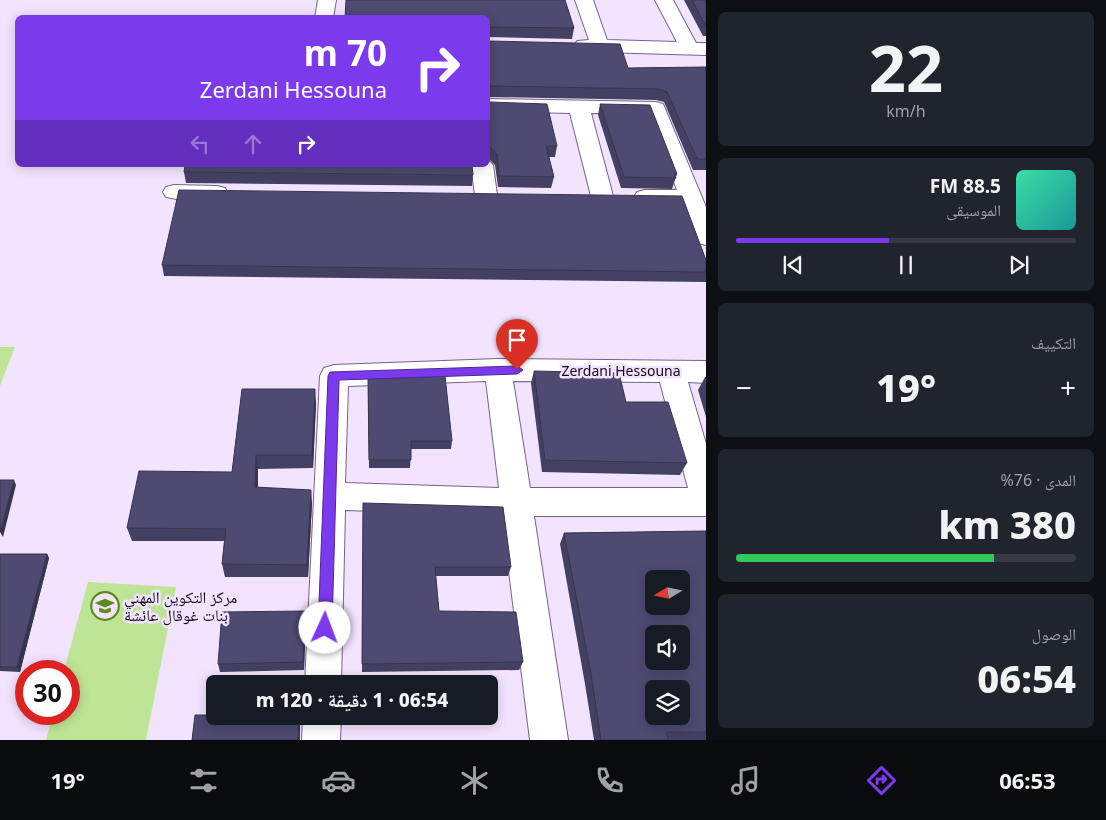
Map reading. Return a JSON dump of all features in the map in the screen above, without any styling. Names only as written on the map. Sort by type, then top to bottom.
[{"type":"street","points":[[324,15],[327,0]]},
{"type":"street","points":[[584,0],[600,46]]},
{"type":"street","points":[[664,0],[697,49]]},
{"type":"street","points":[[563,45],[697,49]]},
{"type":"street","points":[[490,105],[656,108],[706,237]]},
{"type":"street","points":[[579,107],[593,196],[690,198]]},
{"type":"street","points":[[482,167],[486,195]]},
{"type":"street","points":[[174,192],[243,193]]},
{"type":"street","points":[[498,370],[549,740]]},
{"type":"street","name":"Zerdani Hessouna","points":[[323,675],[334,376],[498,370],[706,372]]},
{"type":"street","points":[[671,371],[706,498]]},
{"type":"street","points":[[330,496],[515,502],[706,502]]},
{"type":"street","points":[[321,740],[322,725]]},
{"type":"green space","points":[[0,347],[15,347],[0,386]]},
{"type":"green space","points":[[88,582],[176,587],[146,740],[46,740],[50,725],[80,725],[80,660],[67,660]]},
{"type":"building","points":[[346,0],[565,0],[574,28],[490,27],[490,15],[345,15]]},
{"type":"building","points":[[692,0],[706,0],[706,26]]},
{"type":"building","points":[[490,41],[620,44],[628,68],[706,67],[706,159],[697,159],[667,92],[659,89],[490,86]]},
{"type":"building","points":[[490,102],[547,104],[557,146],[546,146],[554,177],[499,176],[497,154],[490,147]]},
{"type":"building","points":[[600,104],[650,105],[677,174],[674,174],[676,178],[624,177]]},
{"type":"building","points":[[185,167],[472,167],[473,175],[184,172]]},
{"type":"building","points":[[179,190],[682,196],[706,260],[706,272],[162,265]]},
{"type":"building","points":[[534,371],[619,373],[626,402],[668,402],[687,463],[545,460]]},
{"type":"building","points":[[445,376],[452,441],[411,441],[411,460],[369,460],[368,379]]},
{"type":"building","points":[[242,389],[315,389],[312,455],[256,455],[255,487],[311,490],[307,565],[222,564],[226,529],[127,528],[139,471],[232,472]]},
{"type":"building","points":[[0,480],[14,480],[0,532]]},
{"type":"building","points":[[363,503],[503,507],[511,567],[435,567],[439,611],[516,612],[523,662],[362,664]]},
{"type":"building","points":[[706,531],[706,732],[666,732],[668,740],[601,740],[591,674],[564,533]]},
{"type":"building","points":[[0,554],[47,554],[19,660],[15,660],[15,667],[0,667]]},
{"type":"building","points":[[305,611],[303,662],[218,664],[222,612]]},
{"type":"building","points":[[195,715],[206,715],[206,725],[299,725],[298,740],[192,740]]},
{"type":"place","name":"مركز التكوين المهني بنات غوقال عائشة","points":[[105,606]]},
{"type":"route","points":[[325,628],[334,376],[517,370]]}]
